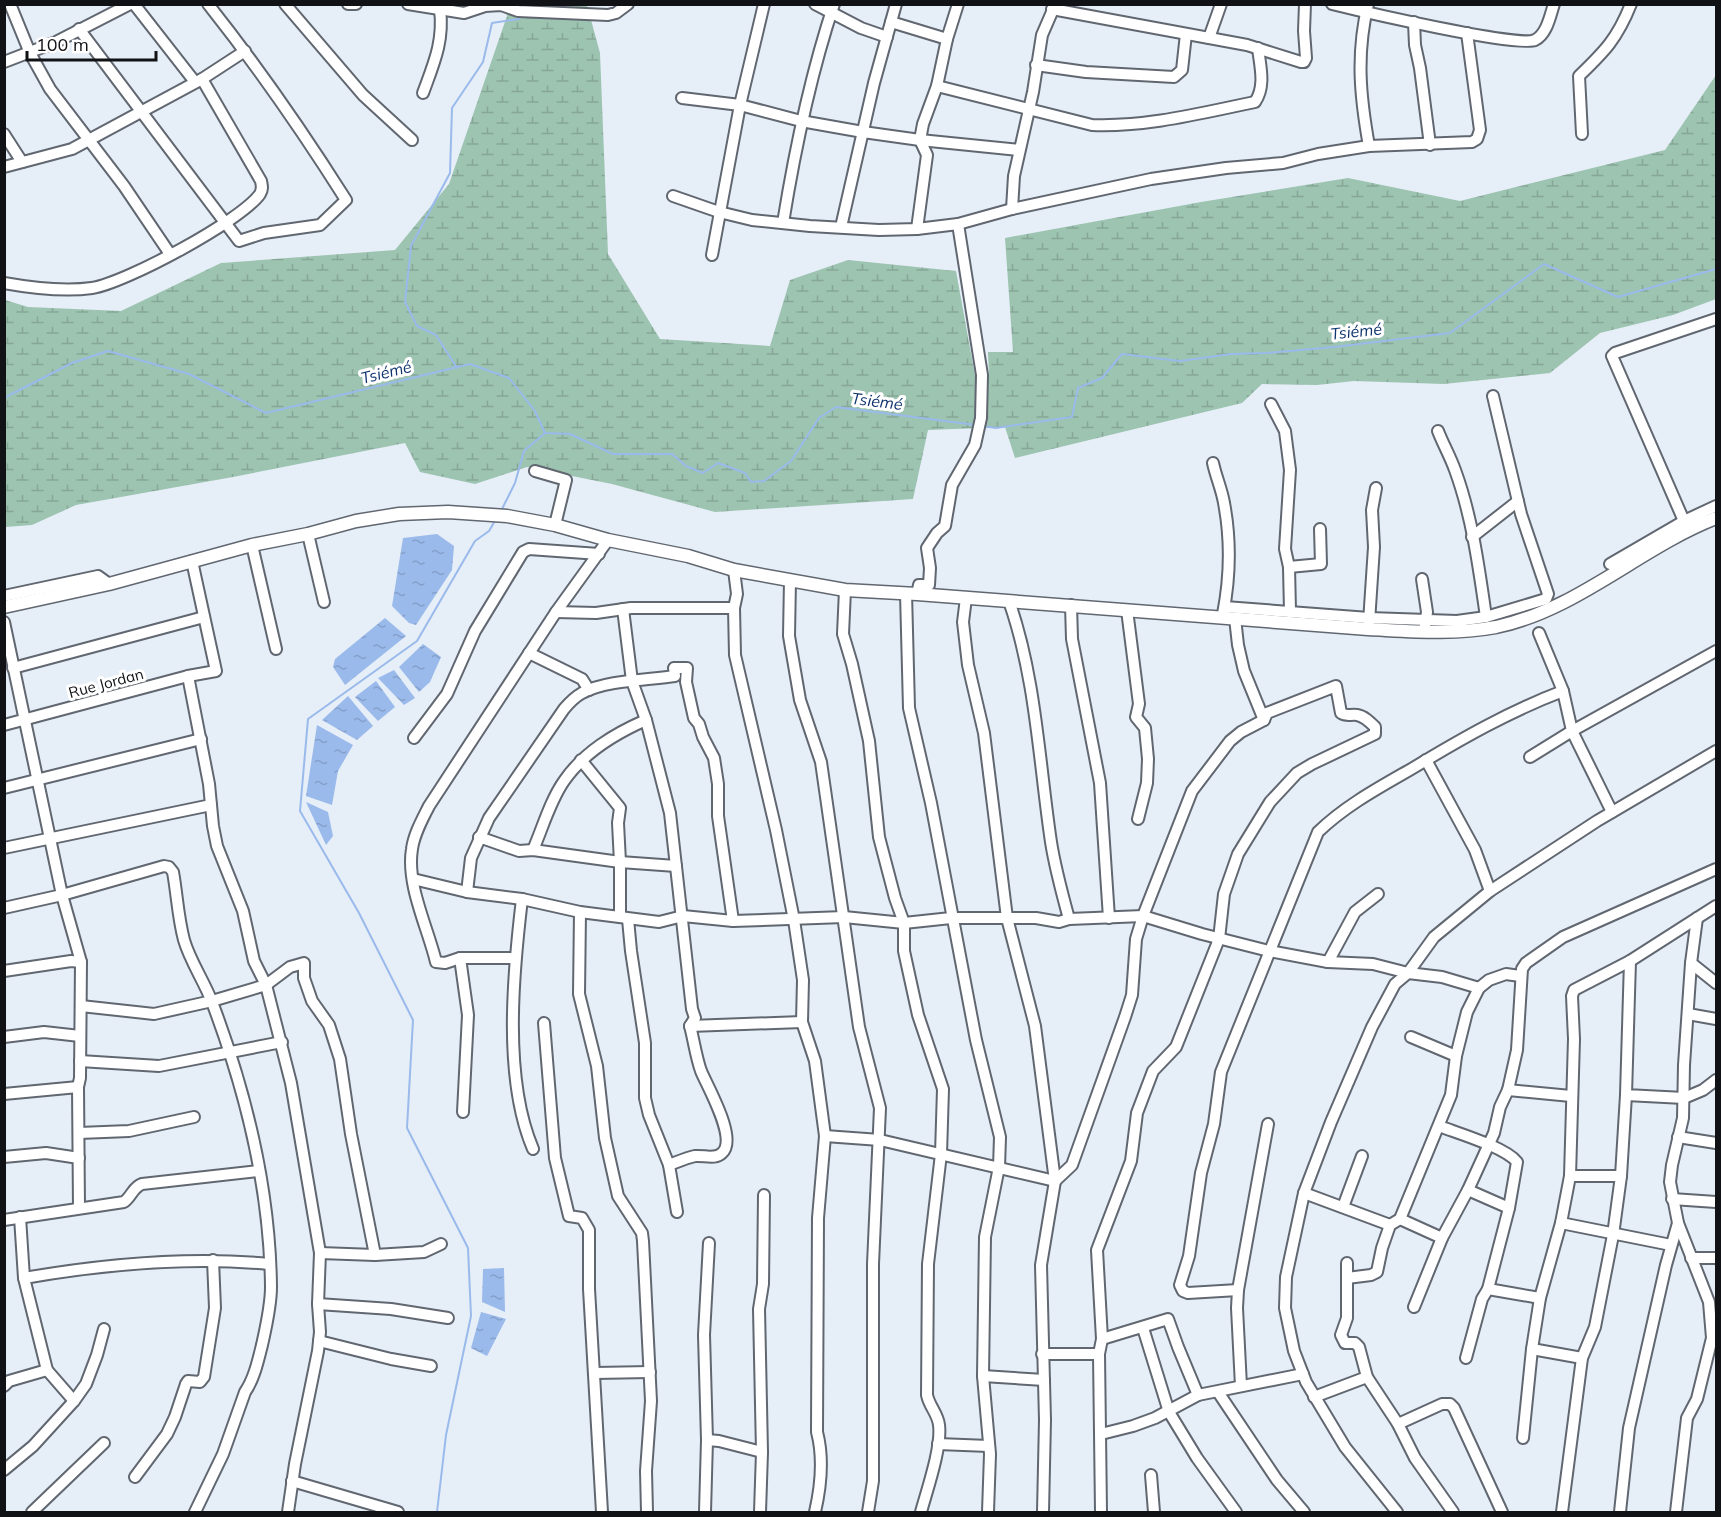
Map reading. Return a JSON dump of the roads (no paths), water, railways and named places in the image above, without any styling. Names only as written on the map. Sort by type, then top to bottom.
[{"type":"main road","points":[[4,607],[109,584],[252,545],[308,534],[356,521],[399,514],[488,514],[555,525],[608,540],[688,556],[734,570],[845,590],[1467,631],[1497,627],[1534,615],[1569,598],[1665,543],[1716,518]]},
{"type":"street","points":[[10,4],[30,53],[50,88],[130,195],[170,254]]},
{"type":"street","points":[[79,29],[238,241],[264,233],[320,225],[346,200],[291,115],[208,4]]},
{"type":"street","points":[[285,4],[363,95],[412,140]]},
{"type":"street","points":[[348,4],[356,4]]},
{"type":"street","points":[[408,4],[464,13],[484,6],[501,5],[518,10],[608,15],[616,13],[628,4]]},
{"type":"street","points":[[712,255],[740,105],[765,4]]},
{"type":"street","points":[[814,4],[832,8],[861,28],[887,37]]},
{"type":"street","points":[[841,227],[896,4]]},
{"type":"street","points":[[917,229],[927,154],[920,140],[923,124],[938,86],[947,39],[958,4]]},
{"type":"street","points":[[1209,38],[1221,4]]},
{"type":"street","points":[[1012,209],[1014,176],[1029,110],[1042,35],[1053,7],[1258,48],[1304,62],[1306,58],[1305,4]]},
{"type":"street","points":[[1332,4],[1367,9],[1467,33],[1525,42],[1535,40],[1545,29],[1554,4]]},
{"type":"street","points":[[1582,134],[1579,76],[1607,50],[1631,4]]},
{"type":"street","points":[[4,63],[56,42],[126,5],[199,81],[262,184],[258,196],[225,224],[115,282],[89,289],[38,289],[4,283]]},
{"type":"street","points":[[783,223],[801,121],[832,8]]},
{"type":"street","points":[[423,93],[441,38],[440,9]]},
{"type":"street","points":[[1367,9],[1360,67],[1361,99],[1368,146]]},
{"type":"street","points":[[891,22],[947,39]]},
{"type":"street","points":[[1414,22],[1415,45],[1430,145]]},
{"type":"street","points":[[673,196],[752,220],[879,230],[917,229],[958,224],[1012,209],[1151,179],[1262,163],[1283,163],[1318,154],[1368,146],[1472,142],[1479,135],[1467,33]]},
{"type":"street","points":[[1036,65],[1086,72],[1174,77],[1182,70],[1186,34]]},
{"type":"street","points":[[938,86],[1074,122],[1114,126],[1158,121],[1255,102],[1262,86],[1258,48]]},
{"type":"street","points":[[4,167],[72,149],[199,81],[245,51]]},
{"type":"street","points":[[682,98],[740,105],[801,121],[863,132],[1019,150]]},
{"type":"street","points":[[4,134],[22,162]]},
{"type":"street","points":[[958,224],[982,375],[981,418],[975,445],[952,485],[945,526],[927,548],[930,568],[929,585],[918,585],[912,594],[909,708],[931,803],[951,918],[976,1040],[1000,1137],[999,1167],[985,1237],[983,1376],[989,1446],[988,1512]]},
{"type":"street","points":[[1684,521],[1612,356],[1647,341],[1716,320]]},
{"type":"street","points":[[1422,579],[1427,612],[1424,627],[1486,617],[1548,597],[1518,501],[1493,396]]},
{"type":"street","points":[[1270,404],[1285,431],[1290,470],[1285,549],[1289,567],[1290,611]]},
{"type":"street","points":[[1438,431],[1455,470],[1478,563],[1486,617]]},
{"type":"street","points":[[1213,463],[1224,501],[1226,517],[1228,614],[1244,671],[1264,720]]},
{"type":"street","points":[[535,471],[566,480],[555,525]]},
{"type":"street","points":[[1228,614],[1290,611],[1369,623],[1374,547],[1372,510],[1376,488]]},
{"type":"street","points":[[1472,537],[1518,501]]},
{"type":"street","points":[[1610,564],[1684,521],[1716,506]]},
{"type":"street","points":[[1289,567],[1321,564],[1320,529]]},
{"type":"street","points":[[308,534],[324,602]]},
{"type":"street","points":[[515,958],[460,958],[445,963],[436,962],[413,879],[412,849],[422,819],[556,612],[608,540]]},
{"type":"street","points":[[252,545],[276,650]]},
{"type":"street","points":[[414,738],[447,694],[475,631],[523,552],[529,549],[599,554]]},
{"type":"street","points":[[13,668],[204,617],[192,561]]},
{"type":"street","points":[[734,570],[737,594],[734,608],[735,655],[776,830],[794,920],[803,980],[802,1022],[815,1061],[825,1136],[818,1218],[817,1432],[820,1443],[821,1487],[815,1512]]},
{"type":"street","points":[[4,596],[98,576],[109,584]]},
{"type":"street","points":[[790,580],[789,636],[800,700],[821,762],[859,1027],[880,1108],[873,1264],[873,1481],[868,1512]]},
{"type":"street","points":[[845,590],[843,634],[869,741],[879,837],[904,923],[904,951],[918,1015],[943,1089],[941,1154],[928,1264],[927,1395],[929,1405],[938,1420],[938,1444],[921,1512]]},
{"type":"street","points":[[966,598],[963,622],[968,665],[984,733],[1007,918],[1035,1026],[1055,1181],[1041,1265],[1042,1354],[1046,1420],[1043,1512]]},
{"type":"street","points":[[1010,601],[1017,622],[1031,694],[1053,855],[1069,919]]},
{"type":"street","points":[[1071,605],[1072,639],[1100,783],[1109,918]]},
{"type":"street","points":[[556,612],[584,614],[623,609],[734,608]]},
{"type":"street","points":[[623,609],[632,681],[646,720],[670,813],[692,1009],[695,1018],[690,1026],[700,1068],[723,1118],[727,1146],[724,1152],[717,1157],[697,1156],[669,1165]]},
{"type":"street","points":[[1127,610],[1139,704],[1137,717],[1145,728],[1148,759],[1147,783],[1138,819]]},
{"type":"street","name":"Rue Jordan","points":[[4,725],[188,676],[216,671],[204,617]]},
{"type":"street","points":[[4,622],[62,895],[81,962],[78,1087],[79,1208]]},
{"type":"street","points":[[1539,633],[1563,691],[1572,731],[1612,813]]},
{"type":"street","points":[[1530,757],[1716,651]]},
{"type":"street","points":[[529,653],[582,679],[589,690]]},
{"type":"street","points":[[467,892],[471,858],[489,818],[564,709],[580,694],[589,690],[632,681],[675,676],[675,668],[687,668],[686,682],[694,718],[714,758],[718,784],[718,816],[733,921]]},
{"type":"street","points":[[188,676],[201,739],[218,846],[243,911],[254,961],[266,985],[282,1042],[302,1138],[320,1253],[319,1341],[288,1512]]},
{"type":"street","points":[[1055,1181],[1066,1172],[1076,1157],[1132,995],[1136,939],[1143,916],[1192,791],[1230,741],[1241,732],[1264,720],[1267,713],[1336,686],[1341,712],[1346,716],[1357,715],[1365,718],[1375,727],[1376,731],[1297,773],[1270,802],[1239,854],[1224,894],[1219,939],[1176,1047],[1153,1071],[1149,1081],[1137,1113],[1131,1161],[1097,1250],[1102,1339],[1099,1354],[1101,1512]]},
{"type":"street","points":[[1238,1290],[1188,1293],[1183,1291],[1180,1285],[1190,1256],[1201,1173],[1214,1124],[1221,1071],[1318,832],[1337,814],[1426,760],[1510,713],[1563,691]]},
{"type":"street","points":[[533,850],[563,782],[581,760],[629,727],[646,720]]},
{"type":"street","points":[[4,788],[201,739]]},
{"type":"street","points":[[1397,1512],[1345,1447],[1314,1397],[1294,1351],[1285,1308],[1286,1277],[1304,1193],[1332,1122],[1372,1027],[1395,984],[1408,973],[1434,937],[1490,891],[1716,750]]},
{"type":"street","points":[[581,760],[620,808],[618,823],[624,918],[645,1044],[645,1098],[649,1116],[669,1165],[677,1212]]},
{"type":"street","points":[[1426,760],[1475,850],[1490,891]]},
{"type":"street","points":[[4,848],[211,805]]},
{"type":"street","points":[[479,837],[519,851],[533,850],[620,862],[676,866]]},
{"type":"street","points":[[4,908],[62,895],[164,867],[170,867],[173,872],[184,940],[212,1001],[252,1137],[268,1225],[268,1264],[271,1288],[267,1322],[258,1360],[223,1454],[195,1512]]},
{"type":"street","points":[[1414,1307],[1442,1238],[1468,1191],[1489,1145],[1508,1089],[1517,1050],[1520,976],[1526,963],[1563,937],[1716,869]]},
{"type":"street","points":[[413,879],[467,892],[522,899],[580,912],[658,922],[683,916],[733,921],[844,917],[904,923],[951,918],[1036,918],[1059,922],[1069,919],[1143,916],[1219,939],[1269,951],[1328,962],[1373,964],[1408,973],[1442,977],[1479,988]]},
{"type":"street","points":[[1328,962],[1355,912],[1378,894]]},
{"type":"street","points":[[522,899],[515,958],[515,1069],[525,1132],[532,1149]]},
{"type":"street","points":[[1523,1438],[1540,1298],[1561,1223],[1570,1176],[1574,1039],[1572,996],[1574,990],[1674,935],[1716,906]]},
{"type":"street","points":[[580,912],[579,994],[597,1066],[605,1138],[616,1189],[621,1202],[642,1233],[644,1241],[651,1401],[646,1471],[646,1512]]},
{"type":"street","points":[[1676,1512],[1687,1418],[1697,1399],[1712,1338],[1714,1311],[1678,1222],[1670,1182],[1683,1118],[1691,963],[1697,918]]},
{"type":"street","points":[[460,958],[468,1015],[463,1112]]},
{"type":"street","points":[[4,970],[71,961],[81,962]]},
{"type":"street","points":[[1562,1512],[1582,1358],[1595,1327],[1613,1235],[1621,1176],[1630,961]]},
{"type":"street","points":[[81,1006],[154,1014],[212,1001],[266,985],[290,968],[304,963],[304,978],[312,1001],[329,1025],[340,1059],[351,1134],[375,1255]]},
{"type":"street","points":[[1691,963],[1716,983]]},
{"type":"street","points":[[1347,1278],[1377,1272],[1382,1248],[1439,1126],[1451,1095],[1463,1024],[1479,988],[1497,976],[1506,974],[1520,976]]},
{"type":"street","points":[[1688,1014],[1716,1019]]},
{"type":"street","points":[[690,1026],[802,1022]]},
{"type":"street","points":[[544,1023],[555,1158],[569,1216],[582,1218],[589,1230],[589,1289],[602,1512]]},
{"type":"street","points":[[4,1037],[44,1032],[80,1036]]},
{"type":"street","points":[[1411,1037],[1456,1056]]},
{"type":"street","points":[[80,1061],[159,1066],[282,1042]]},
{"type":"street","points":[[1626,1095],[1684,1098],[1703,1090],[1716,1080]]},
{"type":"street","points":[[4,1094],[78,1087]]},
{"type":"street","points":[[1508,1089],[1571,1096]]},
{"type":"street","points":[[80,1133],[129,1131],[194,1117]]},
{"type":"street","points":[[1241,1386],[1238,1290],[1268,1124]]},
{"type":"street","points":[[1439,1126],[1489,1145],[1514,1158],[1517,1162],[1509,1208],[1488,1289],[1482,1299],[1466,1358]]},
{"type":"street","points":[[825,1136],[879,1140],[1055,1181]]},
{"type":"street","points":[[1678,1137],[1716,1143]]},
{"type":"street","points":[[4,1157],[46,1153],[79,1158]]},
{"type":"street","points":[[1343,1207],[1362,1156]]},
{"type":"street","points":[[4,1220],[124,1202],[130,1198],[136,1186],[142,1184],[258,1171]]},
{"type":"street","points":[[1570,1176],[1621,1176]]},
{"type":"street","points":[[1468,1191],[1509,1208]]},
{"type":"street","points":[[1304,1193],[1442,1238]]},
{"type":"street","points":[[760,1512],[762,1452],[759,1309],[763,1284],[764,1195]]},
{"type":"street","points":[[1672,1200],[1716,1202]]},
{"type":"street","points":[[20,1217],[24,1278],[47,1370],[74,1401]]},
{"type":"street","points":[[1620,1512],[1629,1428],[1678,1222]]},
{"type":"street","points":[[1561,1223],[1671,1245]]},
{"type":"street","points":[[705,1512],[707,1440],[704,1335],[709,1243]]},
{"type":"street","points":[[320,1253],[375,1255],[424,1252],[441,1244]]},
{"type":"street","points":[[1691,1258],[1716,1258]]},
{"type":"street","points":[[24,1278],[70,1270],[154,1262],[213,1260],[268,1264]]},
{"type":"street","points":[[135,1477],[167,1434],[188,1381],[200,1382],[204,1377],[215,1308],[213,1260]]},
{"type":"street","points":[[1347,1263],[1347,1318],[1341,1335],[1346,1343],[1355,1343],[1359,1347],[1367,1377],[1398,1424],[1415,1458],[1454,1512]]},
{"type":"street","points":[[1488,1289],[1540,1298]]},
{"type":"street","points":[[318,1304],[391,1309],[448,1318]]},
{"type":"street","points":[[1102,1339],[1168,1319],[1198,1395]]},
{"type":"street","points":[[1143,1328],[1168,1412],[1197,1458],[1236,1512]]},
{"type":"street","points":[[4,1470],[33,1446],[74,1401],[86,1384],[104,1329]]},
{"type":"street","points":[[319,1341],[391,1359],[431,1366]]},
{"type":"street","points":[[1532,1349],[1582,1358]]},
{"type":"street","points":[[1042,1354],[1099,1354]]},
{"type":"street","points":[[4,1386],[9,1381],[47,1370]]},
{"type":"street","points":[[595,1373],[650,1372]]},
{"type":"street","points":[[1101,1434],[1133,1426],[1168,1412],[1198,1395],[1303,1374]]},
{"type":"street","points":[[983,1376],[1044,1380]]},
{"type":"street","points":[[1314,1397],[1367,1377]]},
{"type":"street","points":[[1218,1392],[1277,1480],[1304,1512]]},
{"type":"street","points":[[1398,1424],[1442,1404],[1450,1404],[1454,1408],[1502,1512]]},
{"type":"street","points":[[707,1440],[762,1452]]},
{"type":"street","points":[[32,1512],[104,1443]]},
{"type":"street","points":[[938,1444],[989,1446]]},
{"type":"street","points":[[1151,1474],[1154,1512]]},
{"type":"street","points":[[292,1481],[398,1512]]},
{"type":"street","points":[[354,1512],[356,1500]]},
{"type":"water","points":[[437,534],[454,546],[452,570],[416,625],[409,623],[392,606],[403,538]]},
{"type":"water","points":[[385,618],[406,636],[345,685],[333,667],[335,659]]},
{"type":"water","points":[[423,644],[441,657],[430,682],[419,692],[399,667]]},
{"type":"water","points":[[394,670],[415,698],[404,705],[378,678]]},
{"type":"water","points":[[376,681],[395,707],[378,721],[355,697]]},
{"type":"water","points":[[348,696],[373,726],[357,740],[322,720]]},
{"type":"water","points":[[317,725],[353,745],[338,771],[332,805],[306,796]]},
{"type":"water","points":[[306,802],[328,812],[333,836],[326,845]]},
{"type":"water","points":[[504,1268],[505,1312],[482,1302],[483,1269]]},
{"type":"water","points":[[481,1312],[506,1319],[487,1356],[471,1348]]},
{"type":"waterway","points":[[457,368],[436,335],[417,326],[405,302],[411,246],[450,173],[452,108],[483,62],[492,23],[519,19],[520,16]]},
{"type":"waterway","name":"Tsiémé","points":[[982,426],[996,428],[1072,417],[1078,388],[1102,378],[1122,354],[1180,361],[1231,354],[1334,347],[1450,333],[1544,264],[1618,297],[1716,269]]},
{"type":"waterway","name":"Tsiémé","points":[[4,398],[72,363],[108,351],[189,374],[266,413],[470,364],[509,378],[535,411],[545,433],[570,434],[613,454],[672,454],[686,466],[703,473],[718,463],[745,473],[751,482],[764,481],[791,461],[819,418],[836,407],[976,425]]},
{"type":"waterway","points":[[501,511],[515,483],[524,451],[545,433]]},
{"type":"waterway","points":[[437,1512],[446,1435],[471,1316],[468,1248],[407,1128],[413,1020],[359,913],[300,811],[308,719],[417,641],[475,541],[489,531],[496,519]]}]
